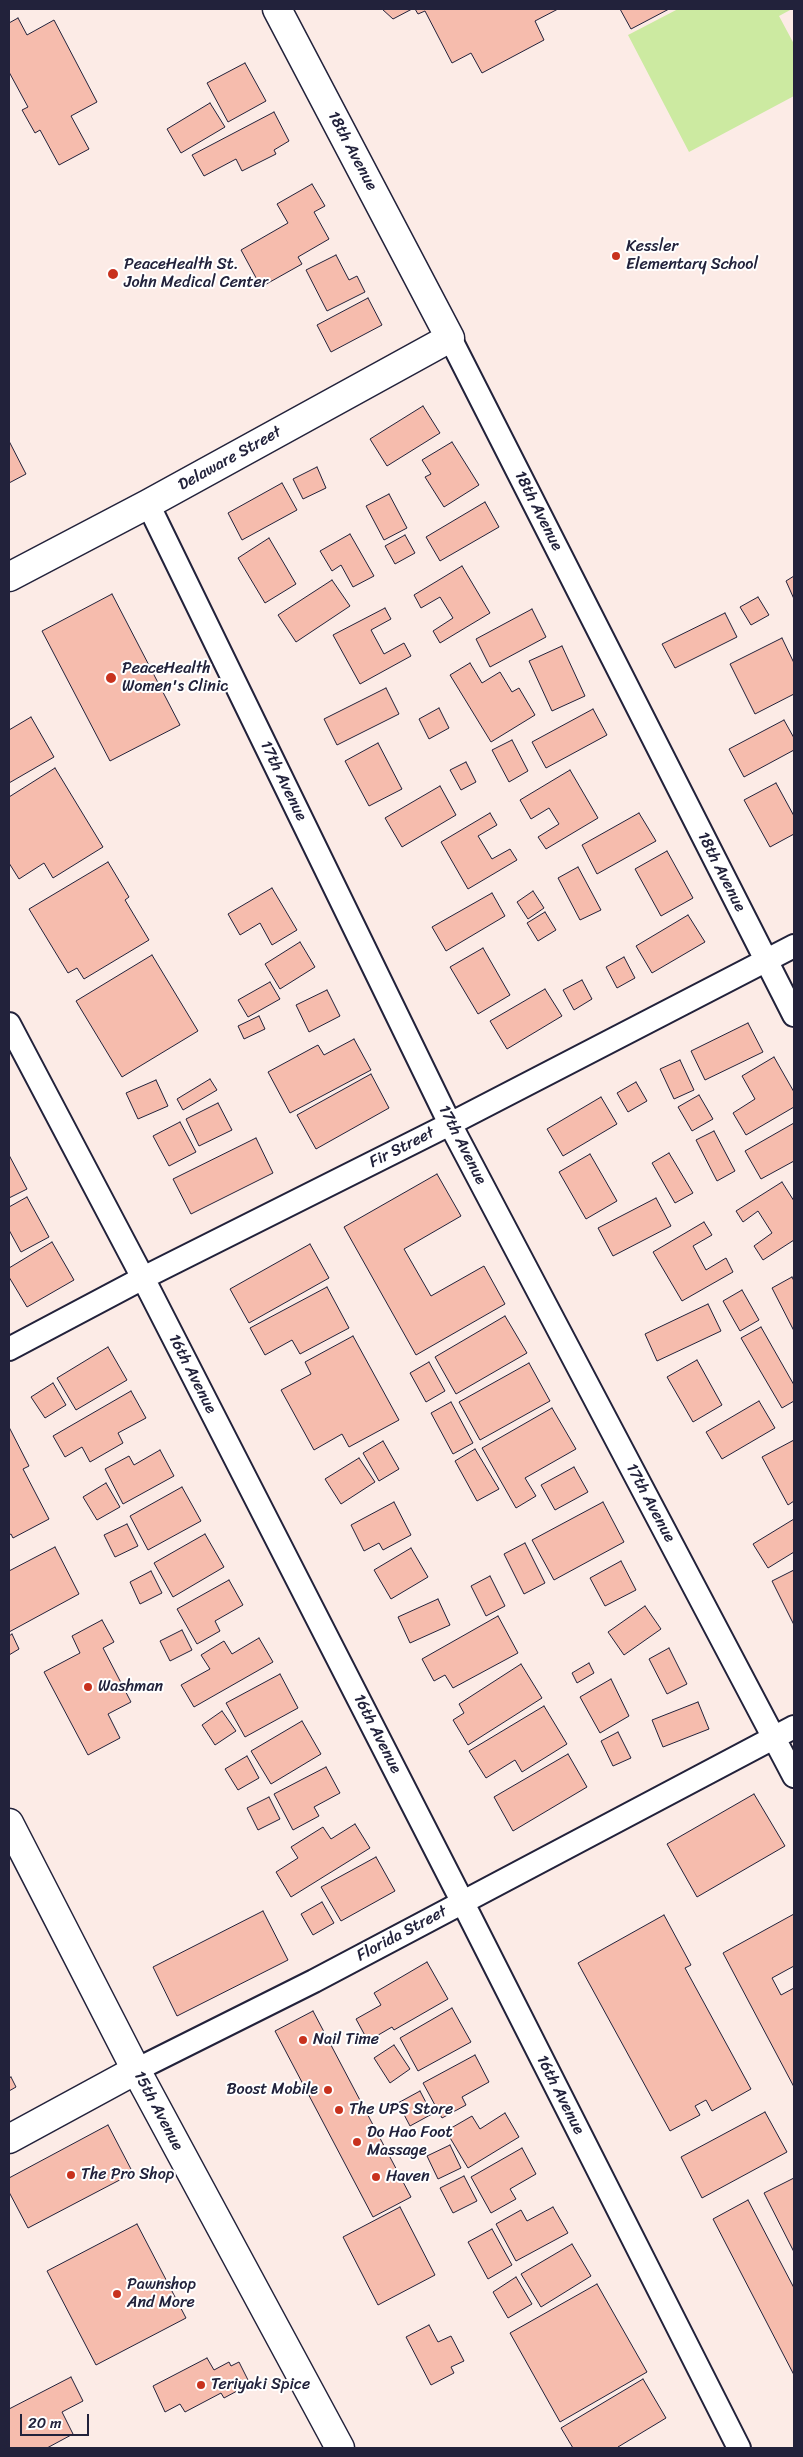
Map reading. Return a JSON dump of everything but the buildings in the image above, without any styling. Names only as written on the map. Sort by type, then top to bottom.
[{"type":"street","name":"18th Avenue","points":[[277,9],[450,338],[794,1015]]},
{"type":"street","name":"Delaware Street","points":[[9,577],[148,504],[450,338]]},
{"type":"street","name":"17th Avenue","points":[[148,504],[450,1124],[794,1776]]},
{"type":"street","name":"Fir Street","points":[[9,1349],[143,1278],[450,1124],[794,946]]},
{"type":"street","name":"16th Avenue","points":[[9,1024],[143,1278],[738,2448]]},
{"type":"street","name":"Florida Street","points":[[9,2139],[136,2070],[314,1981],[794,1727]]},
{"type":"street","name":"15th Avenue","points":[[9,1823],[136,2070],[340,2448]]},
{"type":"green space","points":[[678,9],[792,9],[779,16],[794,44],[794,96],[689,152],[628,35]]},
{"type":"place","name":"Kessler Elementary School","points":[[616,256]]},
{"type":"place","name":"PeaceHealth St. John Medical Center","points":[[113,274]]},
{"type":"place","name":"PeaceHealth Women's Clinic","points":[[111,678]]},
{"type":"place","name":"Washman","points":[[88,1687]]},
{"type":"place","name":"Nail Time","points":[[303,2040]]},
{"type":"place","name":"Boost Mobile","points":[[328,2090]]},
{"type":"place","name":"The UPS Store","points":[[339,2110]]},
{"type":"place","name":"Do Hao Foot Massage","points":[[357,2142]]},
{"type":"place","name":"The Pro Shop","points":[[71,2175]]},
{"type":"place","name":"Haven","points":[[376,2177]]},
{"type":"place","name":"Pawnshop And More","points":[[117,2294]]},
{"type":"place","name":"Teriyaki Spice","points":[[201,2385]]}]
